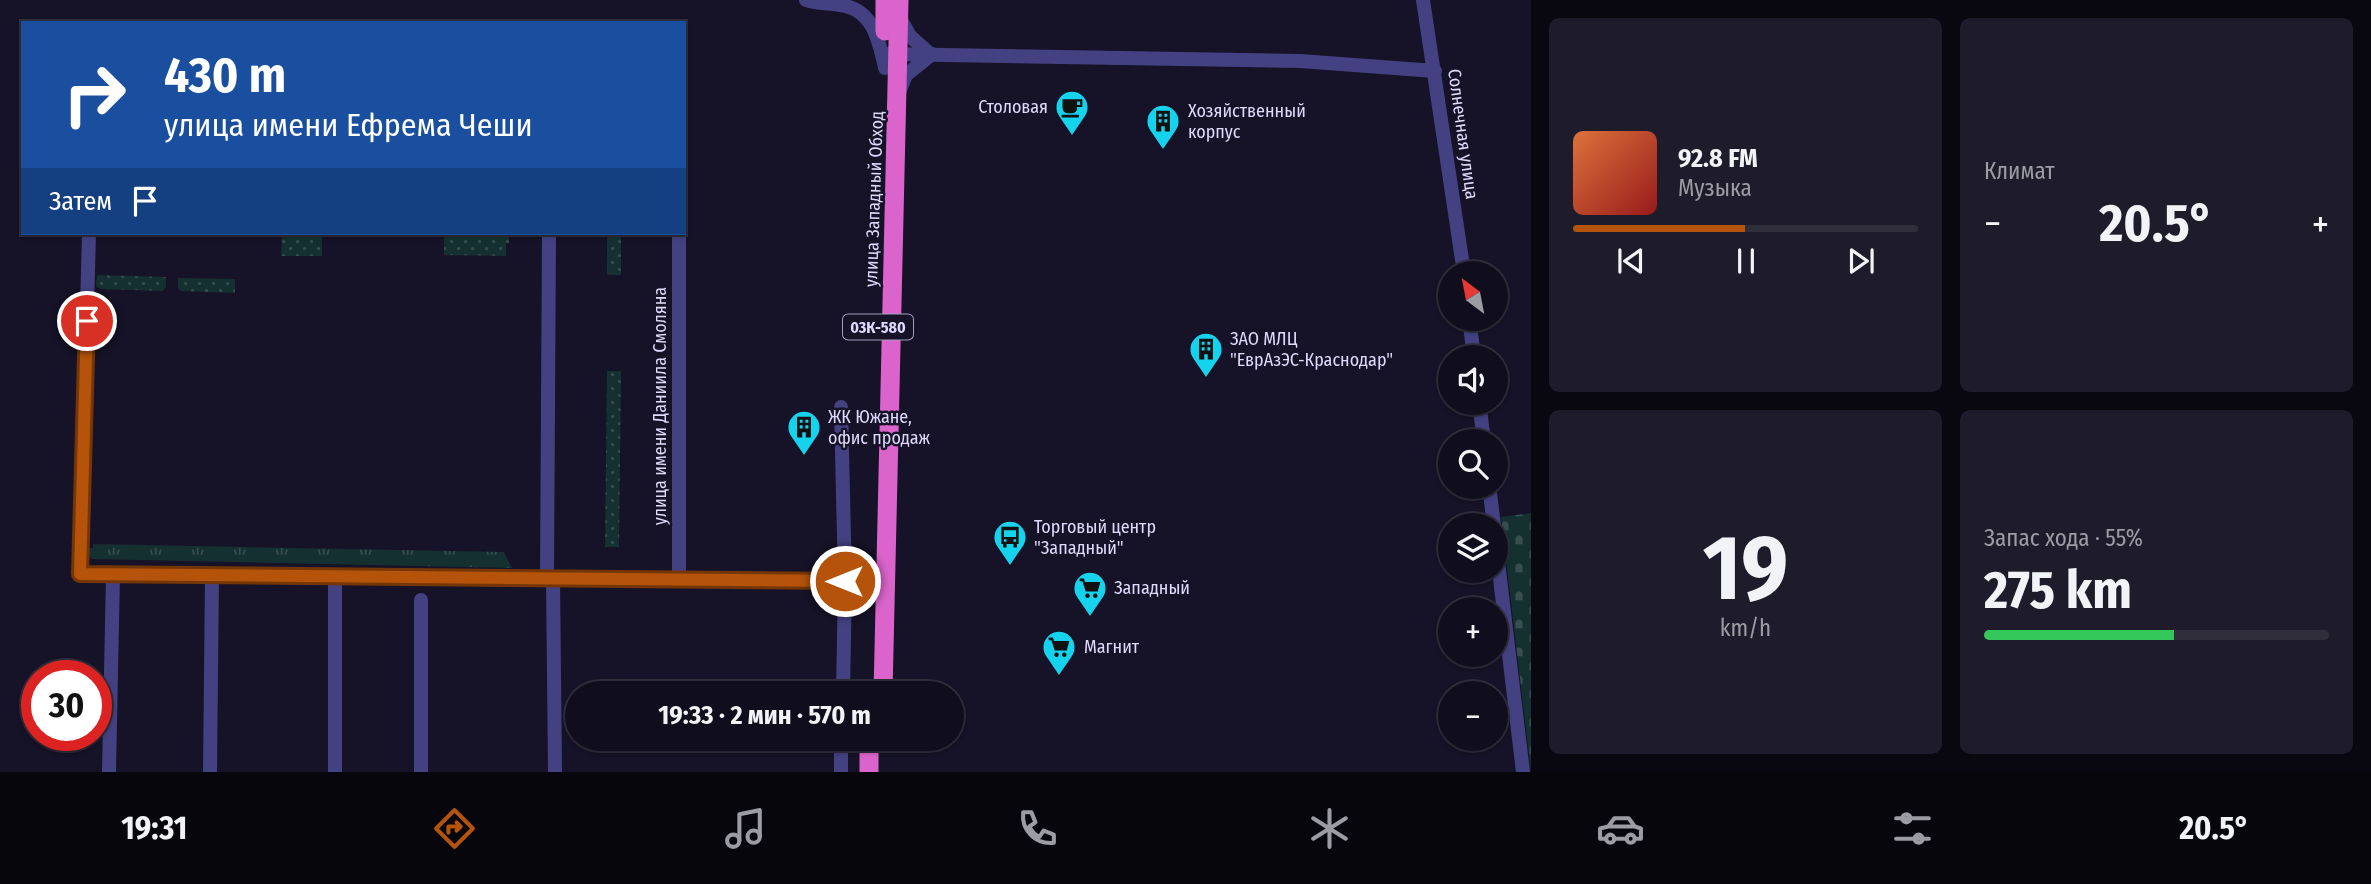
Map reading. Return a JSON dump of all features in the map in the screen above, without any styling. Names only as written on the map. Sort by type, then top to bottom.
[{"type":"highway","name":"улица Западный Обход","points":[[869,681],[894,5]]},
{"type":"highway","name":"улица Западный Обход","points":[[883,681],[898,95],[890,59]]},
{"type":"highway","points":[[869,751],[869,772]]},
{"type":"highway","points":[[882,772],[883,751]]},
{"type":"street","points":[[806,0],[852,7],[863,14],[872,24],[890,59],[932,54],[1300,61],[1435,71]]},
{"type":"street","name":"Солнечная улица","points":[[1423,0],[1462,261]]},
{"type":"street","points":[[894,5],[903,27],[932,54]]},
{"type":"street","points":[[898,95],[906,75],[932,54]]},
{"type":"street","points":[[89,235],[80,574],[845,581]]},
{"type":"street","points":[[549,235],[550,578],[555,772]]},
{"type":"street","name":"улица имени Даниила Смоляна","points":[[679,579],[680,235]]},
{"type":"street","points":[[841,407],[845,581],[843,681]]},
{"type":"street","points":[[109,772],[113,574]]},
{"type":"street","points":[[210,772],[212,575]]},
{"type":"street","points":[[335,576],[335,772]]},
{"type":"street","points":[[1501,583],[1523,772]]},
{"type":"street","points":[[421,600],[421,772]]},
{"type":"street","points":[[841,751],[841,772]]},
{"type":"green space","points":[[282,235],[322,235],[322,256],[281,256]]},
{"type":"green space","points":[[444,235],[509,235],[506,256],[444,255]]},
{"type":"green space","points":[[607,235],[621,235],[621,275],[607,275]]},
{"type":"green space","points":[[97,275],[166,277],[166,287],[162,291],[100,289],[96,286]]},
{"type":"green space","points":[[178,278],[235,279],[235,293],[181,291],[178,288]]},
{"type":"green space","points":[[607,371],[621,371],[619,547],[605,547]]},
{"type":"green space","points":[[1531,513],[1531,772],[1508,576],[1508,516]]},
{"type":"green space","points":[[93,544],[504,552],[512,568],[92,559],[87,555],[87,548],[93,548]]},
{"type":"place","name":"Столовая","points":[[1072,137]]},
{"type":"place","name":"Хозяйственный корпус","points":[[1163,151]]},
{"type":"place","name":"ЗАО МЛЦ \"ЕврАзЭС-Краснодар\"","points":[[1206,379]]},
{"type":"place","name":"ЖК Южане, офис продаж","points":[[804,457]]},
{"type":"place","name":"Торговый центр \"Западный\"","points":[[1010,567]]},
{"type":"place","name":"Западный","points":[[1090,618]]},
{"type":"place","name":"Магнит","points":[[1059,677]]},
{"type":"route","points":[[87,321],[80,574],[845,581]]}]
